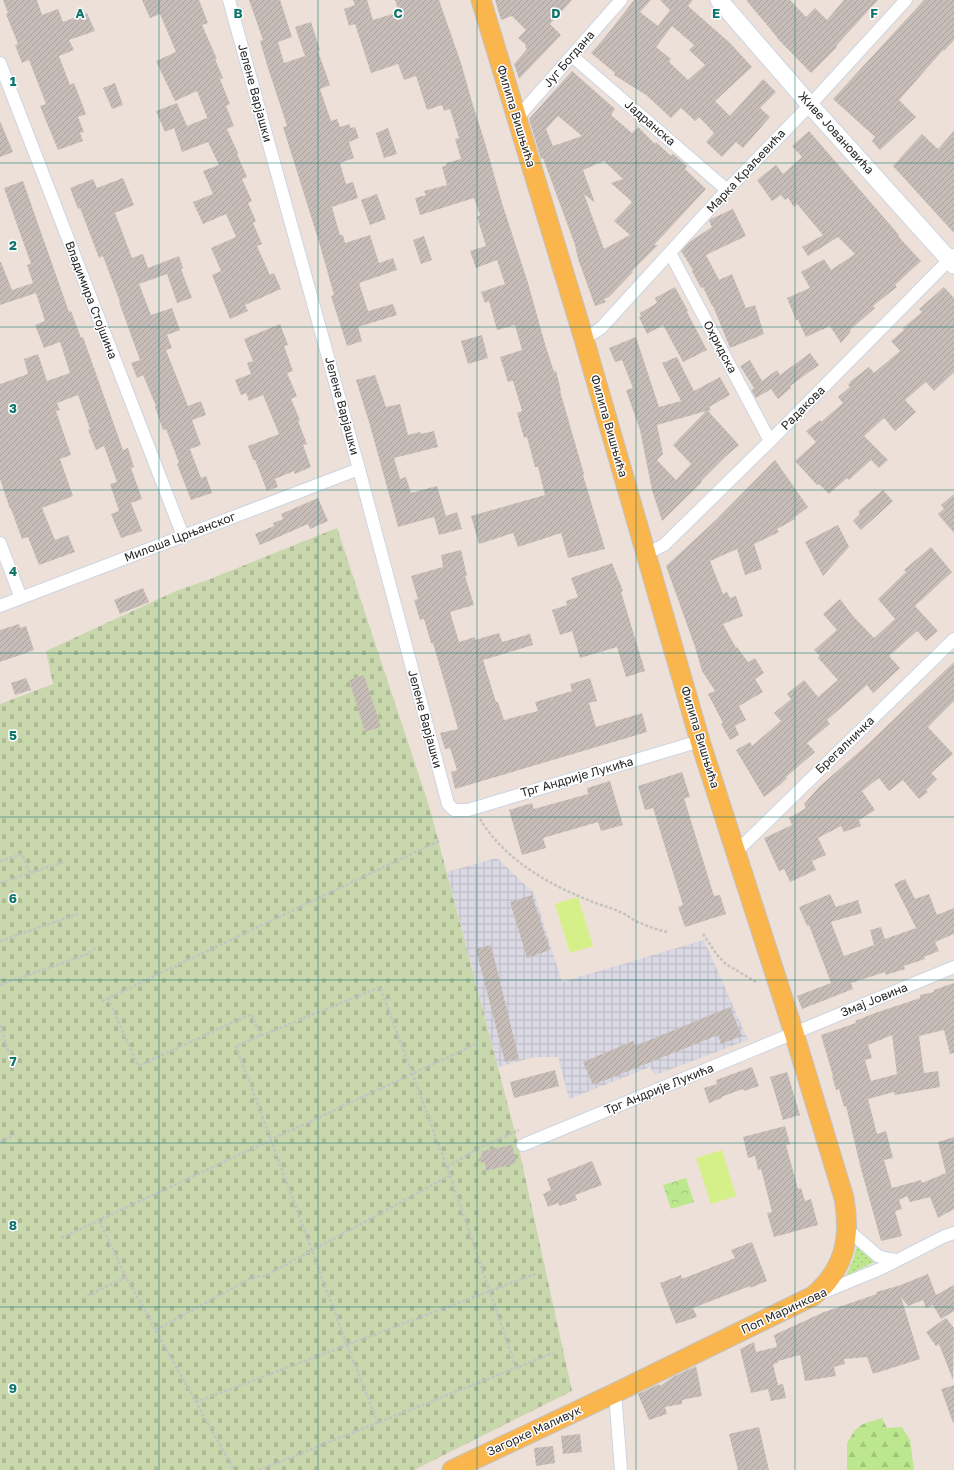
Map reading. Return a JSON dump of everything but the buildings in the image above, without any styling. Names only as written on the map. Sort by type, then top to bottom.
[{"type":"main road","name":"Филипа Вишњића","points":[[481,0],[584,339],[700,741],[736,852]]},
{"type":"main road","points":[[736,852],[794,1033],[844,1198],[848,1230],[844,1252],[839,1265],[823,1288],[813,1296]]},
{"type":"main road","name":"Поп Маринкова","points":[[615,1393],[813,1296]]},
{"type":"main road","name":"Загорке Маливук","points":[[452,1470],[615,1393]]},
{"type":"street","name":"Јелене Варјашки","points":[[229,0],[359,469],[445,797],[448,804],[454,810]]},
{"type":"street","name":"Југ Богдана","points":[[517,118],[621,0]]},
{"type":"street","name":"Живе Јовановића","points":[[719,0],[810,105],[952,260]]},
{"type":"street","name":"Марка Краљевића","points":[[584,339],[601,328],[727,190],[810,105],[906,0]]},
{"type":"street","name":"Јадранска","points":[[572,56],[727,190]]},
{"type":"street","name":"Владимира Стојшина","points":[[0,63],[183,536]]},
{"type":"street","name":"Охридска","points":[[670,253],[770,441]]},
{"type":"street","name":"Радакова","points":[[646,554],[664,545],[952,260]]},
{"type":"street","name":"Милоша Црњанског","points":[[0,606],[359,469]]},
{"type":"street","points":[[0,543],[21,598]]},
{"type":"street","name":"Брегалничка","points":[[736,852],[954,639]]},
{"type":"street","name":"Трг Андрије Лукића","points":[[454,810],[473,808],[700,741]]},
{"type":"street","name":"Змај Јовина","points":[[794,1033],[954,967]]},
{"type":"street","name":"Трг Андрије Лукића","points":[[523,1145],[794,1033]]},
{"type":"street","points":[[848,1230],[878,1256],[896,1260]]},
{"type":"street","name":"Поп Маринкова","points":[[813,1296],[880,1269],[945,1236],[954,1233]]},
{"type":"street","points":[[615,1393],[621,1470]]},
{"type":"path","points":[[473,808],[487,831],[493,837],[522,865],[550,883],[592,902],[622,913],[650,927],[667,932]]},
{"type":"path","points":[[102,1001],[442,840]]},
{"type":"path","points":[[0,861],[22,854],[30,873]]},
{"type":"path","points":[[0,883],[64,862]]},
{"type":"path","points":[[0,941],[78,914]]},
{"type":"path","points":[[703,934],[717,955],[726,964],[756,982]]},
{"type":"path","points":[[0,985],[88,954],[96,947]]},
{"type":"path","points":[[378,1423],[347,1345],[236,1046],[380,987],[447,1167],[516,1368]]},
{"type":"path","points":[[108,998],[138,1066],[251,1014],[261,1036]]},
{"type":"path","points":[[0,1025],[9,1054]]},
{"type":"path","points":[[61,1238],[476,1044]]},
{"type":"path","points":[[447,1167],[479,1148],[520,1130]]},
{"type":"path","points":[[0,1142],[15,1135]]},
{"type":"path","points":[[156,1330],[253,1276],[265,1276],[450,1176]]},
{"type":"path","points":[[99,1221],[126,1277],[234,1470]]},
{"type":"path","points":[[196,1402],[535,1274]]},
{"type":"path","points":[[87,1296],[126,1277]]},
{"type":"path","points":[[258,1470],[553,1353]]},
{"type":"shaded area","points":[[497,858],[534,893],[562,982],[704,940],[748,1040],[655,1075],[650,1067],[569,1099],[558,1057],[534,1057],[498,1067],[447,872]]},
{"type":"green space","points":[[337,528],[430,809],[517,1140],[572,1391],[414,1470],[0,1470],[0,704],[53,684],[46,651],[176,591],[205,581]]},
{"type":"green space","points":[[578,897],[593,946],[570,953],[555,904]]},
{"type":"green space","points":[[722,1150],[736,1196],[711,1204],[696,1158]]},
{"type":"green space","points":[[686,1178],[694,1202],[671,1209],[663,1185]]},
{"type":"green space","points":[[857,1246],[874,1262],[846,1276],[852,1262]]},
{"type":"green space","points":[[882,1418],[887,1428],[902,1427],[910,1440],[914,1470],[847,1470],[847,1443],[855,1430],[863,1424]]}]
